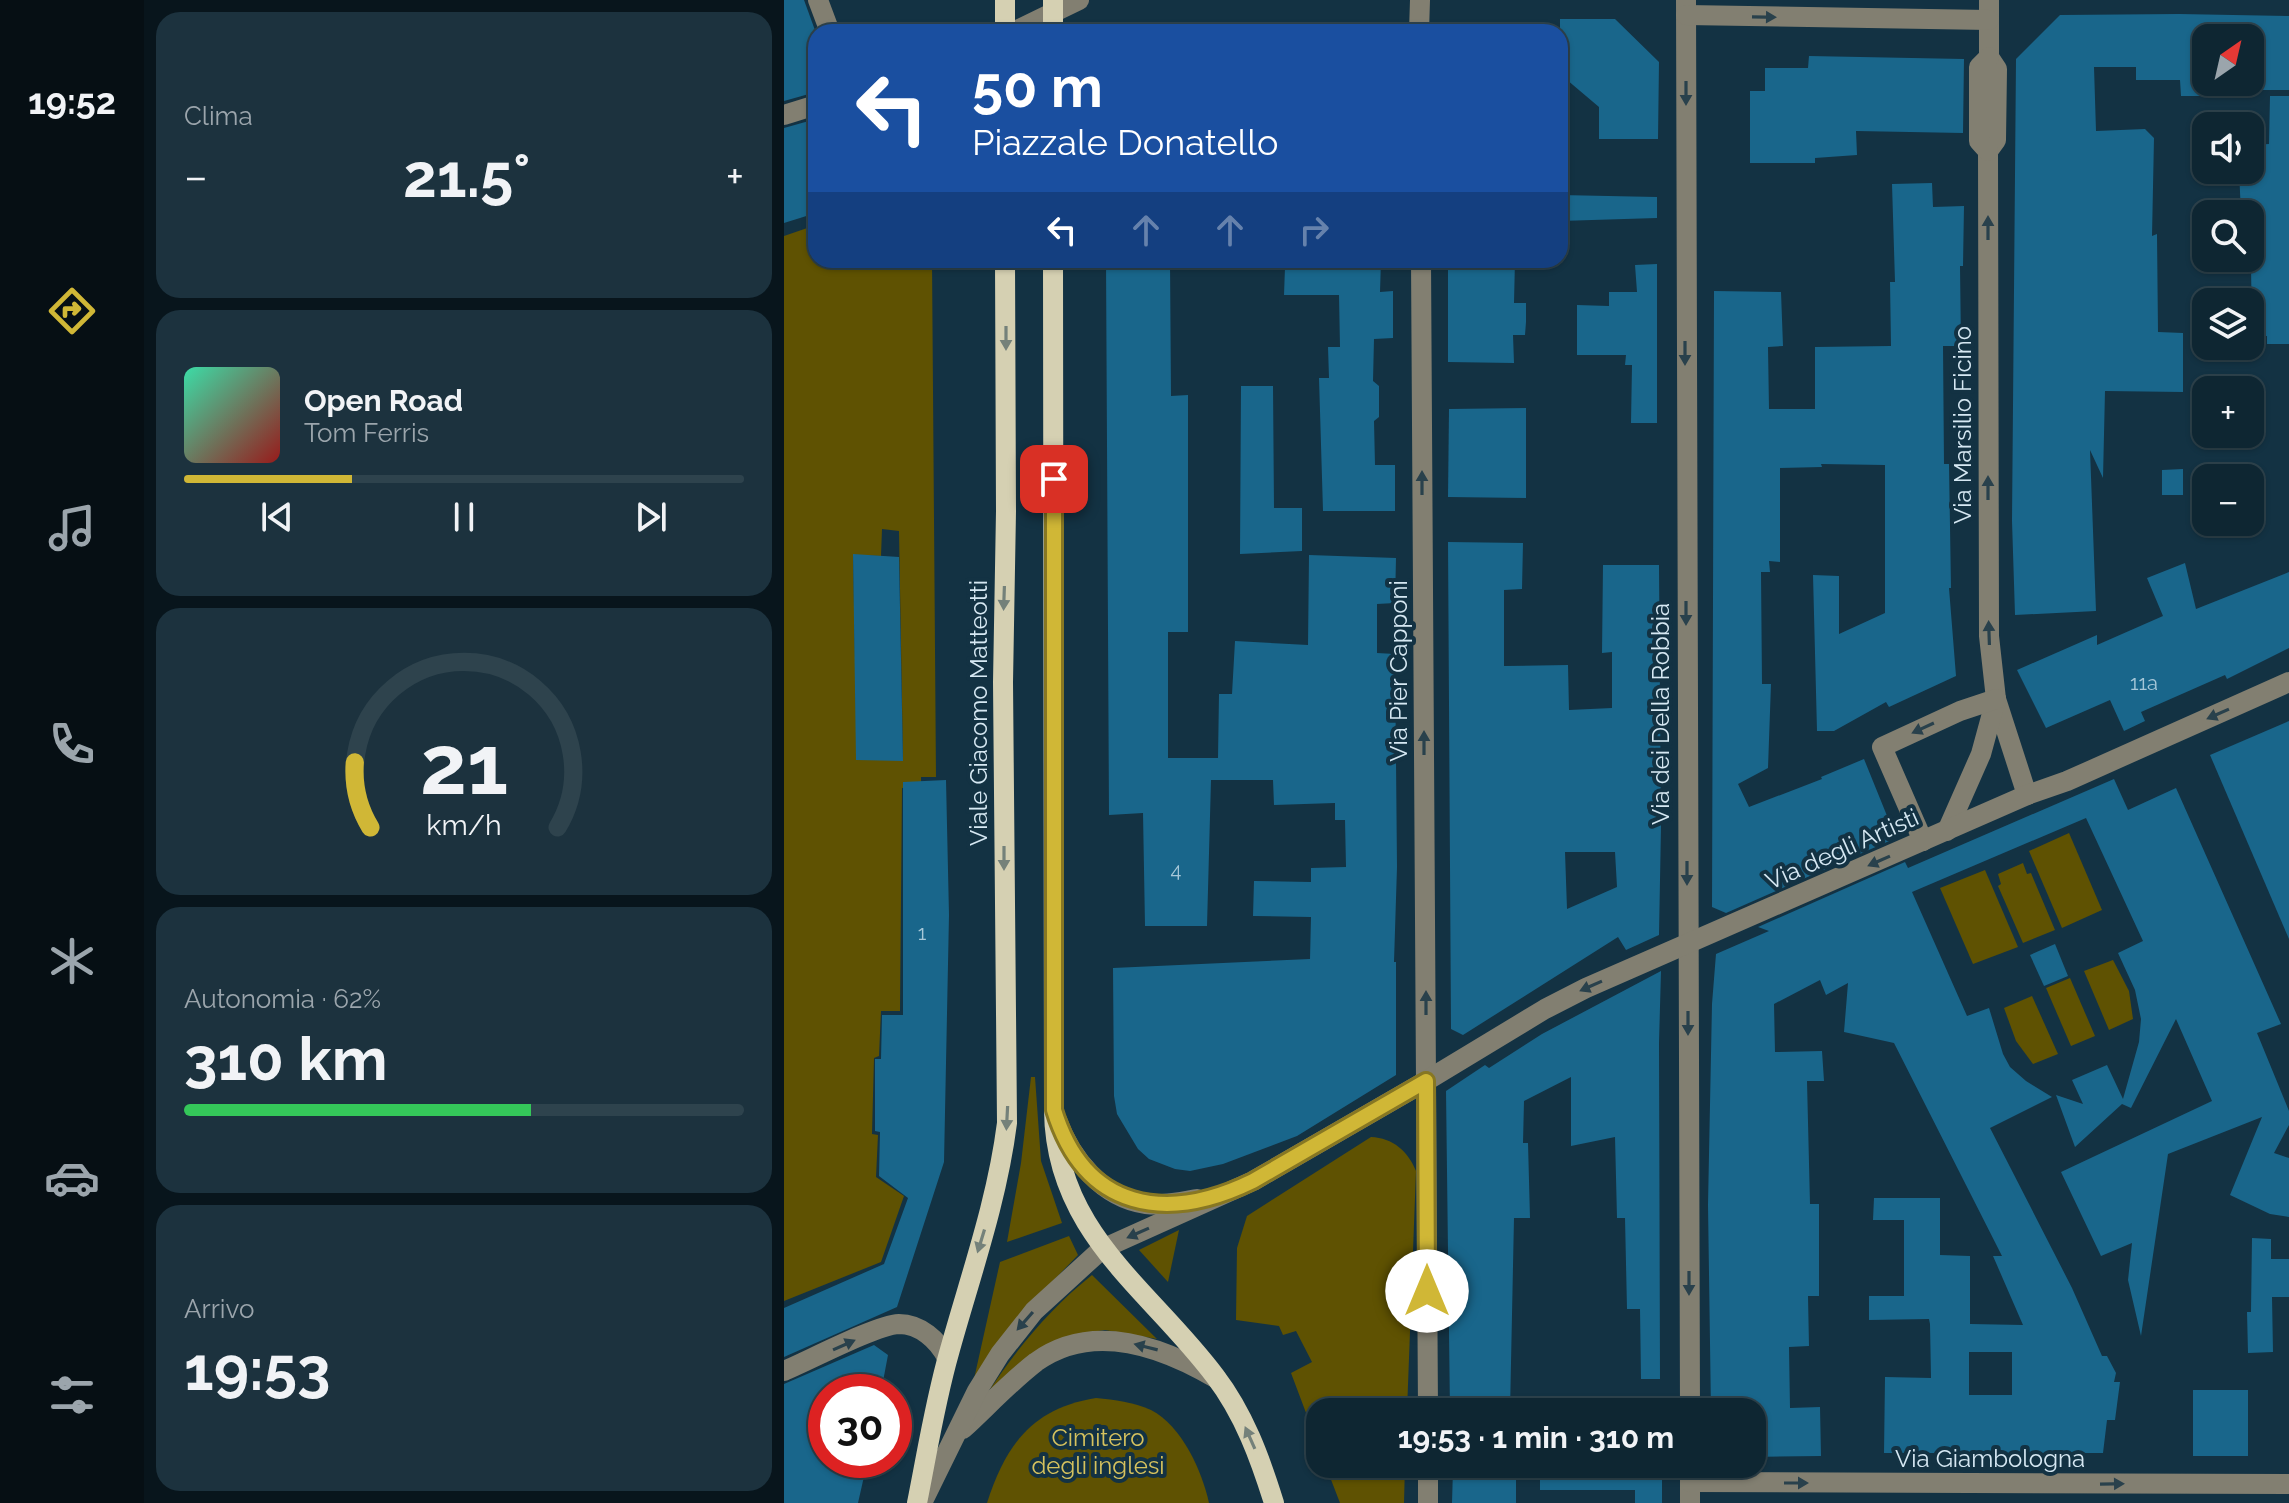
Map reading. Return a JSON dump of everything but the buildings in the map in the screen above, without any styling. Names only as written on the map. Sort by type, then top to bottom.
[{"type":"main road","points":[[1005,0],[1005,24]]},
{"type":"main road","name":"Viale Giacomo Matteotti","points":[[919,1503],[947,1358],[1001,1166],[1007,1123],[1003,713],[1005,268]]},
{"type":"main road","points":[[1053,268],[1054,1110],[1061,1158],[1081,1214],[1102,1249],[1123,1275],[1191,1344],[1237,1408],[1274,1503]]},
{"type":"street","points":[[818,0],[827,24]]},
{"type":"street","points":[[1032,24],[1079,0]]},
{"type":"street","points":[[1419,24],[1420,0]]},
{"type":"street","points":[[1686,8],[1989,10]]},
{"type":"street","name":"Via dei Della Robbia","points":[[1686,8],[1690,1398]]},
{"type":"street","name":"Via Marsilio Ficino","points":[[1989,10],[1989,57],[1979,67],[1979,141],[1988,151],[1988,622],[1996,699]]},
{"type":"street","points":[[784,115],[808,108]]},
{"type":"street","name":"Via Pier Capponi","points":[[1421,268],[1428,1398]]},
{"type":"street","name":"Via degli Artisti","points":[[919,1503],[977,1391],[1016,1332],[1034,1311],[1102,1249],[1225,1195],[1586,988],[2289,682]]},
{"type":"street","points":[[1996,699],[2027,795]]},
{"type":"street","points":[[1947,831],[1981,754],[1996,699]]},
{"type":"street","points":[[1923,841],[1882,747],[1960,711],[1996,699]]},
{"type":"street","points":[[1054,1110],[1065,1140],[1077,1159],[1095,1178],[1122,1197],[1150,1204],[1225,1195]]},
{"type":"street","points":[[784,1371],[894,1325],[905,1325],[926,1333],[947,1358]]},
{"type":"street","points":[[953,1439],[1037,1362],[1070,1346],[1090,1342],[1131,1344],[1173,1355],[1217,1379]]},
{"type":"street","name":"Via Giambologna","points":[[1766,1477],[2061,1494],[2289,1484]]},
{"type":"street","points":[[1428,1478],[1428,1503]]},
{"type":"street","points":[[1690,1478],[1690,1503]]},
{"type":"green space","points":[[808,228],[808,268],[932,268],[936,777],[921,777],[921,787],[902,788],[900,1011],[881,1011],[879,1056],[874,1058],[872,1134],[878,1135],[876,1177],[904,1196],[881,1262],[784,1301],[784,236]],"holes":[[[882,529],[899,531],[903,760],[857,760],[853,555],[881,556]]]},
{"type":"green space","points":[[2069,833],[2102,910],[2062,928],[2029,851]]},
{"type":"green space","points":[[2023,863],[2027,874],[2031,873],[2055,930],[2023,943],[1998,886],[2001,884],[1998,874]]},
{"type":"green space","points":[[1985,870],[2018,947],[1973,964],[1940,888]]},
{"type":"green space","points":[[2113,960],[2129,991],[2133,1019],[2109,1030],[2084,971]]},
{"type":"green space","points":[[2070,978],[2095,1036],[2071,1046],[2046,988]]},
{"type":"green space","points":[[2032,996],[2058,1054],[2033,1064],[2016,1041],[2004,1008]]},
{"type":"green space","points":[[1031,1077],[1035,1077],[1041,1161],[1062,1223],[1007,1242],[1021,1163]]},
{"type":"green space","points":[[1371,1137],[1386,1140],[1409,1157],[1416,1171],[1408,1398],[1306,1398],[1306,1413],[1291,1373],[1312,1362],[1296,1331],[1283,1335],[1279,1326],[1236,1320],[1237,1248],[1247,1216]]},
{"type":"green space","points":[[1179,1230],[1168,1282],[1139,1250]]},
{"type":"green space","points":[[1069,1236],[1078,1255],[1018,1317],[972,1388],[1000,1262]]},
{"type":"green space","points":[[1092,1275],[1157,1339],[1105,1330],[1085,1333],[985,1397],[1033,1332]]},
{"type":"green space","name":"Cimitero degli inglesi","points":[[1096,1398],[1137,1405],[1162,1417],[1189,1450],[1209,1503],[987,1503],[1003,1463],[1025,1432],[1055,1410]]},
{"type":"green space","points":[[1330,1478],[1405,1478],[1404,1503],[1340,1503]]},
{"type":"route","points":[[1054,479],[1054,1110],[1065,1140],[1095,1178],[1132,1201],[1175,1203],[1225,1195],[1426,1081],[1427,1291]]}]
